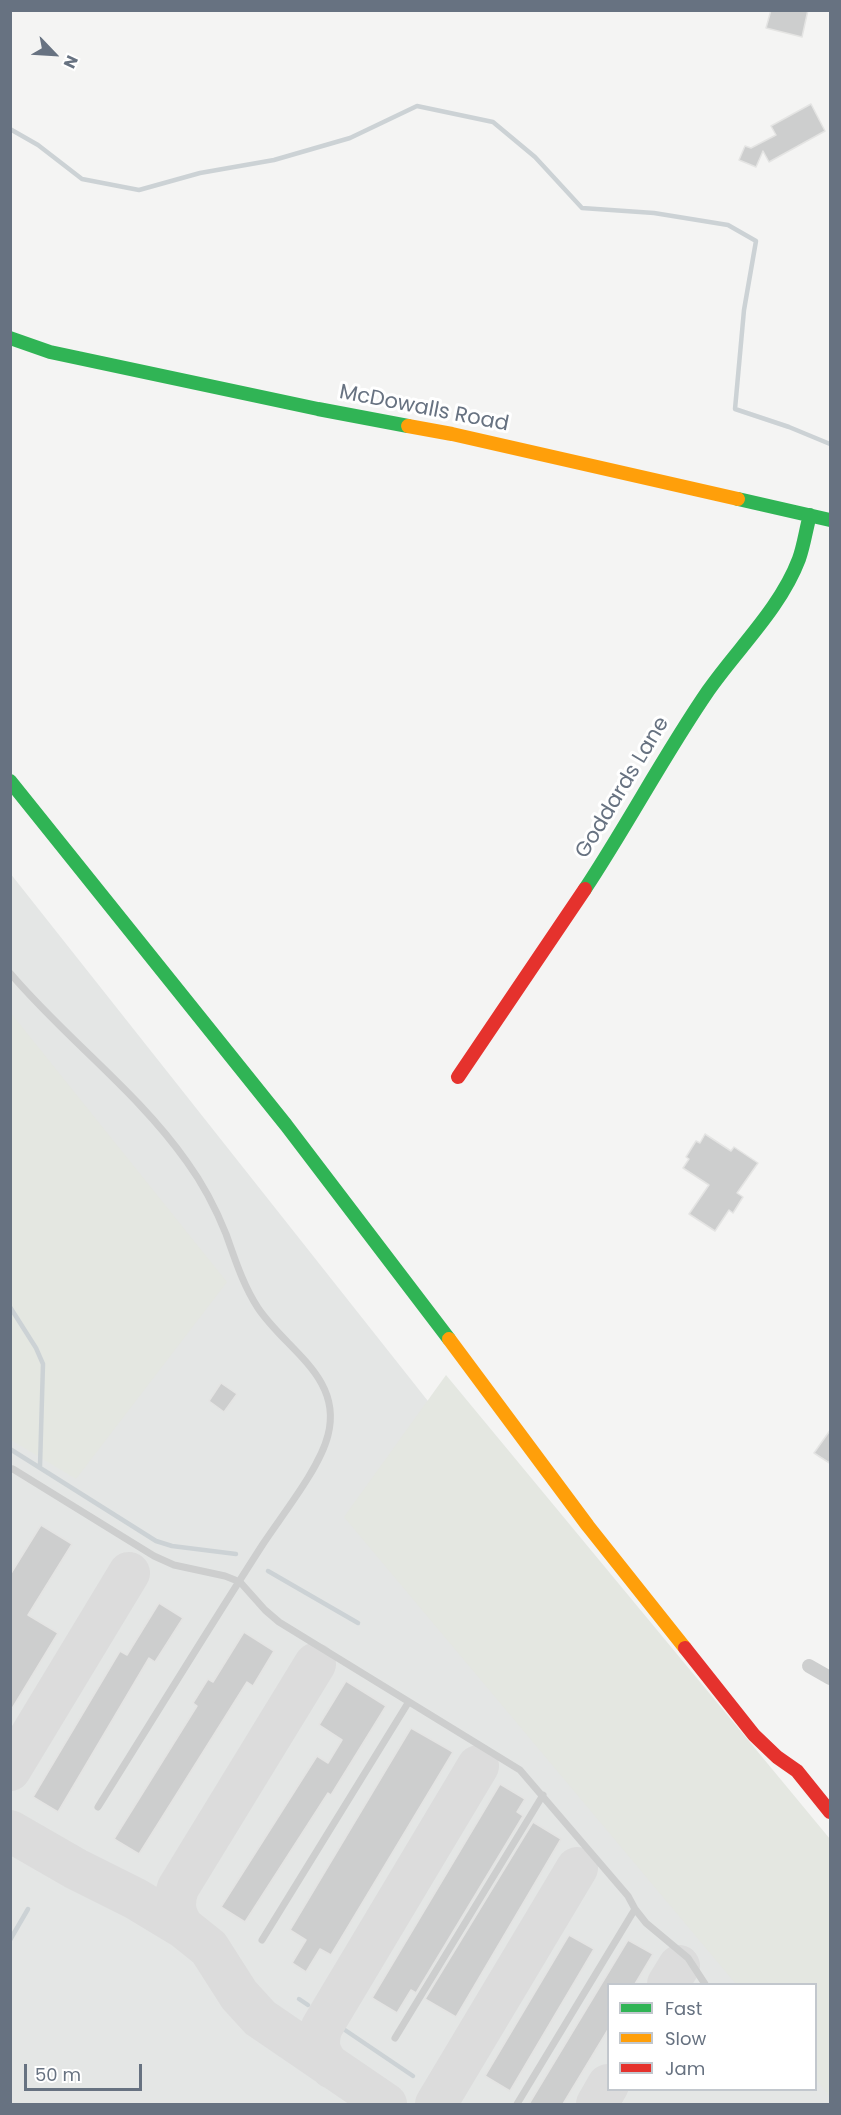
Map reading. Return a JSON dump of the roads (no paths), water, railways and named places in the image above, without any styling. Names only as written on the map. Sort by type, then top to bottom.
[{"type":"street","name":"McDowalls Road","points":[[10,338],[50,352],[318,409],[452,434],[831,520]]},
{"type":"street","name":"Goddards Lane","points":[[458,1077],[611,851],[678,737],[708,691],[782,593],[799,559],[810,515]]},
{"type":"street","points":[[10,781],[293,1134],[588,1526],[754,1735],[777,1757],[797,1771],[831,1812]]},
{"type":"street","points":[[809,1666],[831,1678]]},
{"type":"lane","points":[[10,973],[36,1003],[131,1095],[187,1162],[215,1209],[235,1261],[254,1300],[280,1335],[311,1367],[327,1393],[330,1407],[328,1435],[322,1451],[98,1807]]},
{"type":"lane","points":[[13,1469],[154,1556],[191,1570],[240,1581],[265,1610],[279,1622],[520,1770],[628,1896],[635,1910],[646,1923],[688,1958],[704,1983]]},
{"type":"lane","points":[[262,1940],[408,1703]]},
{"type":"lane","points":[[394,2038],[543,1796]]},
{"type":"lane","points":[[517,2104],[635,1910]]},
{"type":"waterway","points":[[10,129],[38,145],[82,179],[139,190],[200,173],[274,160],[350,138],[417,106],[493,122],[535,157],[582,208],[654,213],[728,225],[756,241],[744,310],[735,409],[830,444]]},
{"type":"waterway","points":[[10,1307],[36,1348],[43,1364],[40,1466]]},
{"type":"waterway","points":[[10,1449],[156,1541],[172,1546],[236,1554]]},
{"type":"waterway","points":[[268,1571],[358,1623]]},
{"type":"waterway","points":[[10,1940],[28,1909]]},
{"type":"waterway","points":[[299,1999],[308,2005]]},
{"type":"waterway","points":[[342,2028],[413,2076]]}]
